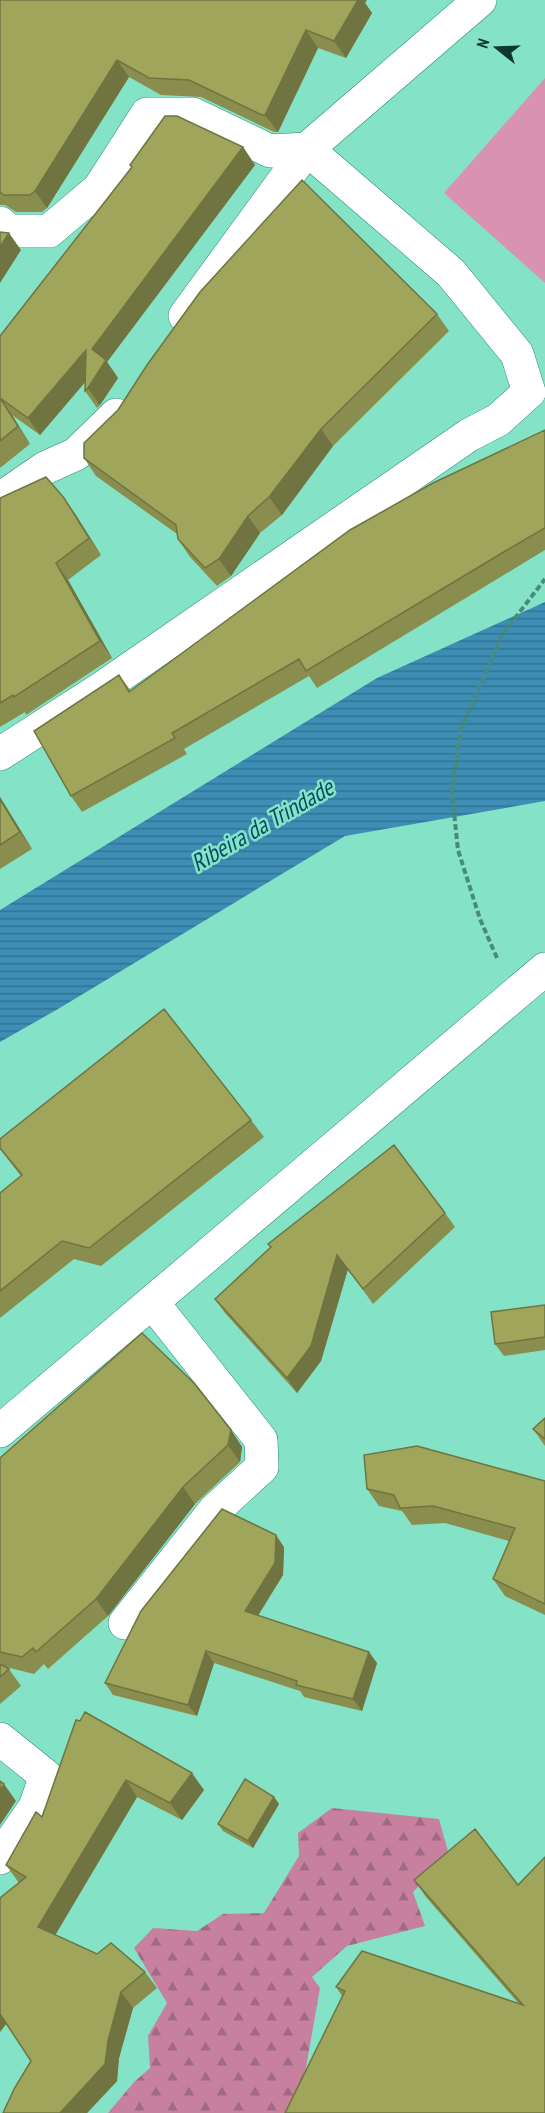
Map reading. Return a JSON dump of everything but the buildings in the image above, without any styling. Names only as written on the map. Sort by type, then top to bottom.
[{"type":"street","points":[[165,343],[307,149],[480,0]]},
{"type":"street","points":[[0,223],[8,231],[49,231],[99,189],[147,114],[193,114],[270,151],[307,149],[451,273],[517,354],[545,377]]},
{"type":"street","points":[[0,754],[102,688],[469,435],[498,420],[529,392],[517,354]]},
{"type":"street","points":[[0,499],[45,468],[76,454],[115,417],[132,390]]},
{"type":"street","points":[[0,1431],[545,969]]},
{"type":"street","points":[[125,1623],[214,1511],[262,1467],[261,1440],[152,1302]]},
{"type":"street","points":[[0,1739],[46,1776],[35,1807],[0,1858]]},
{"type":"path","points":[[514,995],[480,919],[458,850],[452,794],[460,732],[502,635],[545,579]]},
{"type":"green space","points":[[332,1808],[439,1819],[449,1855],[413,1892],[425,1926],[347,1946],[312,1977],[320,1988],[298,2113],[108,2113],[134,2082],[150,2068],[148,2036],[167,2003],[134,1948],[153,1928],[197,1931],[223,1914],[264,1913],[299,1856],[298,1833]]},
{"type":"shaded area","points":[[545,78],[545,283],[444,193]]},
{"type":"water","name":"Ribeira da Trindade","points":[[545,602],[545,801],[345,836],[0,1042],[0,910],[377,678]]}]
